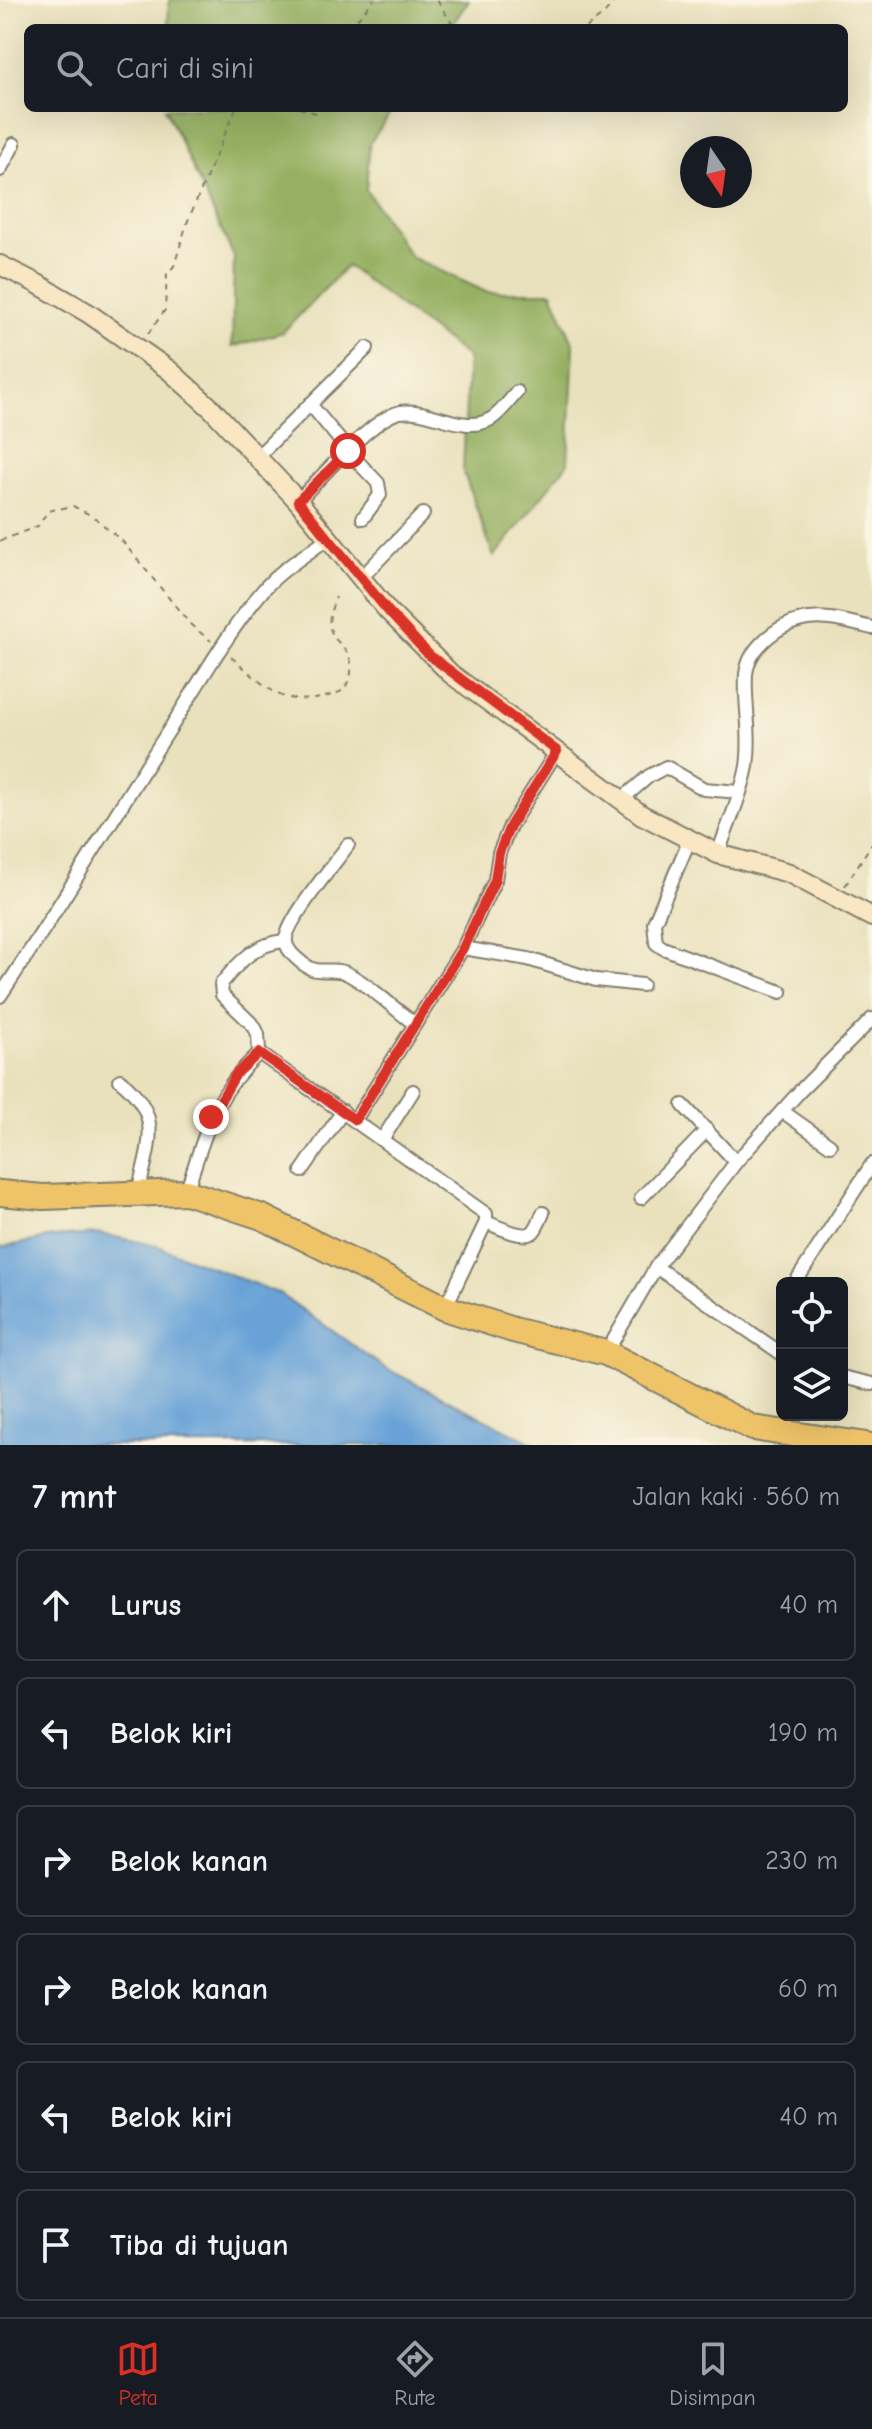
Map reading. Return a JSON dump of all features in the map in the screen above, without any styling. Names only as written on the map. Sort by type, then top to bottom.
[{"type":"highway","points":[[0,1193],[43,1197],[186,1192],[262,1217],[445,1308],[513,1330],[606,1353],[753,1428],[867,1445]]},
{"type":"street","points":[[0,170],[14,144]]},
{"type":"street","points":[[0,265],[88,313],[169,370],[258,456],[360,579],[429,655],[621,800],[689,841],[718,854],[789,873],[872,917]]},
{"type":"street","points":[[258,456],[367,348]]},
{"type":"street","points":[[298,501],[348,451],[389,417],[401,412],[428,414],[479,424],[491,419],[517,392]]},
{"type":"street","points":[[310,404],[378,483],[381,490],[378,500],[363,518]]},
{"type":"street","points":[[360,579],[423,514]]},
{"type":"street","points":[[0,996],[221,650],[265,588],[283,570],[326,539]]},
{"type":"street","points":[[718,854],[746,769],[750,729],[749,659],[783,625],[806,617],[845,621],[872,628]]},
{"type":"street","points":[[355,1120],[463,948],[495,880],[499,853],[510,826],[557,751]]},
{"type":"street","points":[[621,800],[649,776],[666,767],[704,789],[739,792]]},
{"type":"street","points":[[689,841],[654,923],[656,943],[781,992]]},
{"type":"street","points":[[348,845],[303,906],[288,929],[285,941],[290,951],[308,967],[346,972],[415,1024]]},
{"type":"street","points":[[285,941],[268,943],[238,964],[221,984],[222,995],[256,1029],[259,1053],[486,1214],[486,1222],[445,1308]]},
{"type":"street","points":[[463,948],[528,959],[596,980],[642,985]]},
{"type":"street","points":[[606,1353],[656,1267],[736,1162],[872,1019]]},
{"type":"street","points":[[186,1192],[220,1099],[236,1074],[259,1053]]},
{"type":"street","points":[[120,1080],[150,1117],[151,1132],[138,1194]]},
{"type":"street","points":[[382,1140],[413,1091]]},
{"type":"street","points":[[683,1105],[736,1162]]},
{"type":"street","points":[[302,1171],[343,1111]]},
{"type":"street","points":[[782,1111],[830,1145]]},
{"type":"street","points":[[641,1198],[707,1130]]},
{"type":"street","points":[[799,1277],[872,1164]]},
{"type":"street","points":[[486,1222],[518,1233],[529,1233],[534,1231],[543,1213]]},
{"type":"street","points":[[656,1267],[776,1350]]},
{"type":"street","points":[[848,1378],[872,1384]]},
{"type":"path","points":[[353,24],[374,0]]},
{"type":"path","points":[[437,0],[452,24]]},
{"type":"path","points":[[591,24],[615,0]]},
{"type":"path","points":[[139,348],[165,310],[167,274],[174,266],[187,223],[234,112]]},
{"type":"path","points":[[0,541],[38,526],[48,511],[73,506],[94,517],[123,542],[191,625],[282,696],[308,699],[330,697],[344,690],[351,672],[348,655],[329,630],[329,614],[336,597]]},
{"type":"path","points":[[838,897],[872,843]]},
{"type":"green space","points":[[169,0],[469,0],[453,24],[168,24]]},
{"type":"green space","points":[[167,112],[391,112],[370,143],[366,190],[411,257],[486,292],[552,292],[574,345],[568,463],[494,557],[463,471],[468,357],[347,266],[283,332],[232,347],[234,257]]},
{"type":"water","points":[[100,1234],[155,1245],[280,1294],[385,1368],[536,1445],[0,1445],[0,1248],[51,1237]]},
{"type":"route","points":[[211,1117],[236,1074],[259,1053],[355,1120],[463,948],[495,880],[499,853],[510,826],[557,751],[429,655],[326,539],[298,501],[348,451]]}]
